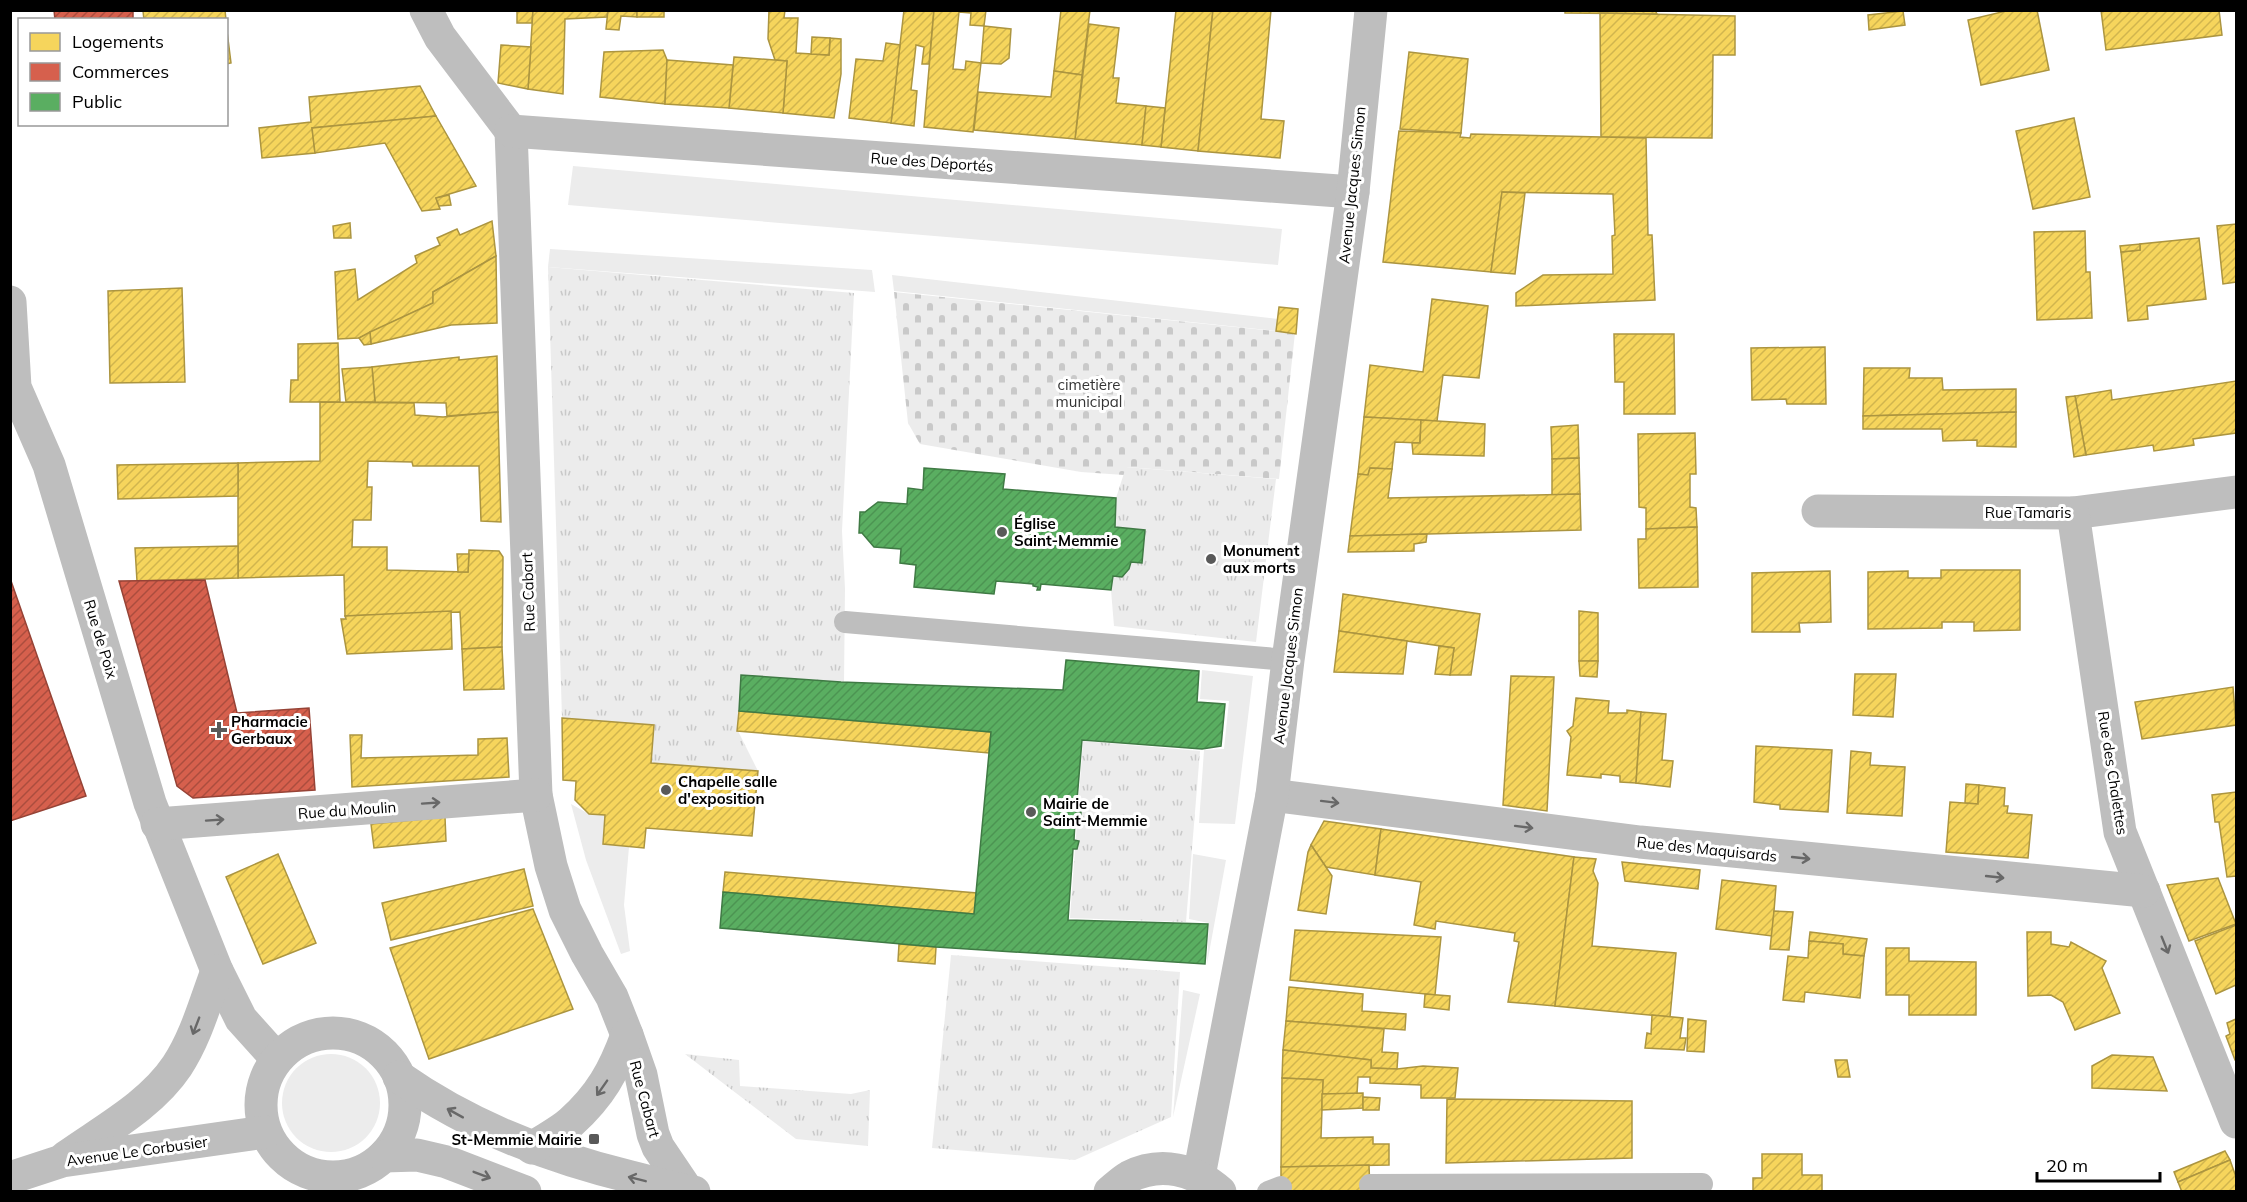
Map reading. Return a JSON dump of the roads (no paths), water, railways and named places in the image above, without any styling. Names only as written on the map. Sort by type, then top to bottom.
[{"type":"street","points":[[426,10],[440,37],[512,131]]},
{"type":"street","name":"Avenue Jacques Simon","points":[[1110,1191],[1128,1178],[1151,1169],[1176,1169],[1210,1184],[1272,795],[1288,660],[1353,192],[1371,10]]},
{"type":"street","name":"Rue des Déportés","points":[[512,131],[1353,192]]},
{"type":"street","name":"Rue Cabart","points":[[512,131],[536,795],[551,866],[565,910],[612,997],[627,1035],[640,1075],[658,1147],[690,1191]]},
{"type":"street","name":"Rue de Poix","points":[[10,302],[13,387],[49,465],[157,824],[217,971],[241,1019],[277,1059]]},
{"type":"street","name":"Rue Tamaris","points":[[1818,511],[2073,513],[2236,492]]},
{"type":"street","name":"Rue des Chalettes","points":[[2073,513],[2120,832],[2236,1122]]},
{"type":"street","name":"Rue du Moulin","points":[[157,824],[536,795]]},
{"type":"street","name":"Rue des Maquisards","points":[[1272,795],[1640,842],[2144,891]]},
{"type":"street","points":[[62,1161],[159,1088],[177,1066],[192,1039],[217,971]]},
{"type":"street","points":[[343,1034],[367,1041],[386,1057],[399,1077],[405,1098],[404,1119],[397,1139],[384,1156],[371,1167],[340,1184],[302,1171],[287,1161],[274,1148],[265,1132],[261,1113],[261,1094],[267,1076],[277,1059],[295,1043],[318,1035],[343,1034]]},
{"type":"street","name":"Rue Cabart","points":[[532,1148],[570,1123],[600,1092],[614,1069],[627,1035]]},
{"type":"street","points":[[399,1077],[430,1099],[468,1120],[532,1148],[590,1167],[690,1191]]},
{"type":"street","name":"Avenue Le Corbusier","points":[[10,1178],[62,1161],[265,1132]]},
{"type":"street","points":[[384,1156],[417,1155],[447,1162],[525,1191]]},
{"type":"lane","points":[[845,622],[1288,660]]},
{"type":"lane","points":[[1370,1185],[1702,1184]]},
{"type":"place","name":"Église Saint-Memmie","points":[[1002,532]]},
{"type":"place","name":"Monument aux morts","points":[[1211,559]]},
{"type":"place","name":"Pharmacie Gerbaux","points":[[219,730]]},
{"type":"place","name":"Chapelle salle d'exposition","points":[[666,790]]},
{"type":"place","name":"Mairie de Saint-Memmie","points":[[1031,812]]},
{"type":"place","name":"St-Memmie Mairie","points":[[594,1139]]},
{"type":"park label","name":"cimetière municipal","points":[[1089,392]]}]
